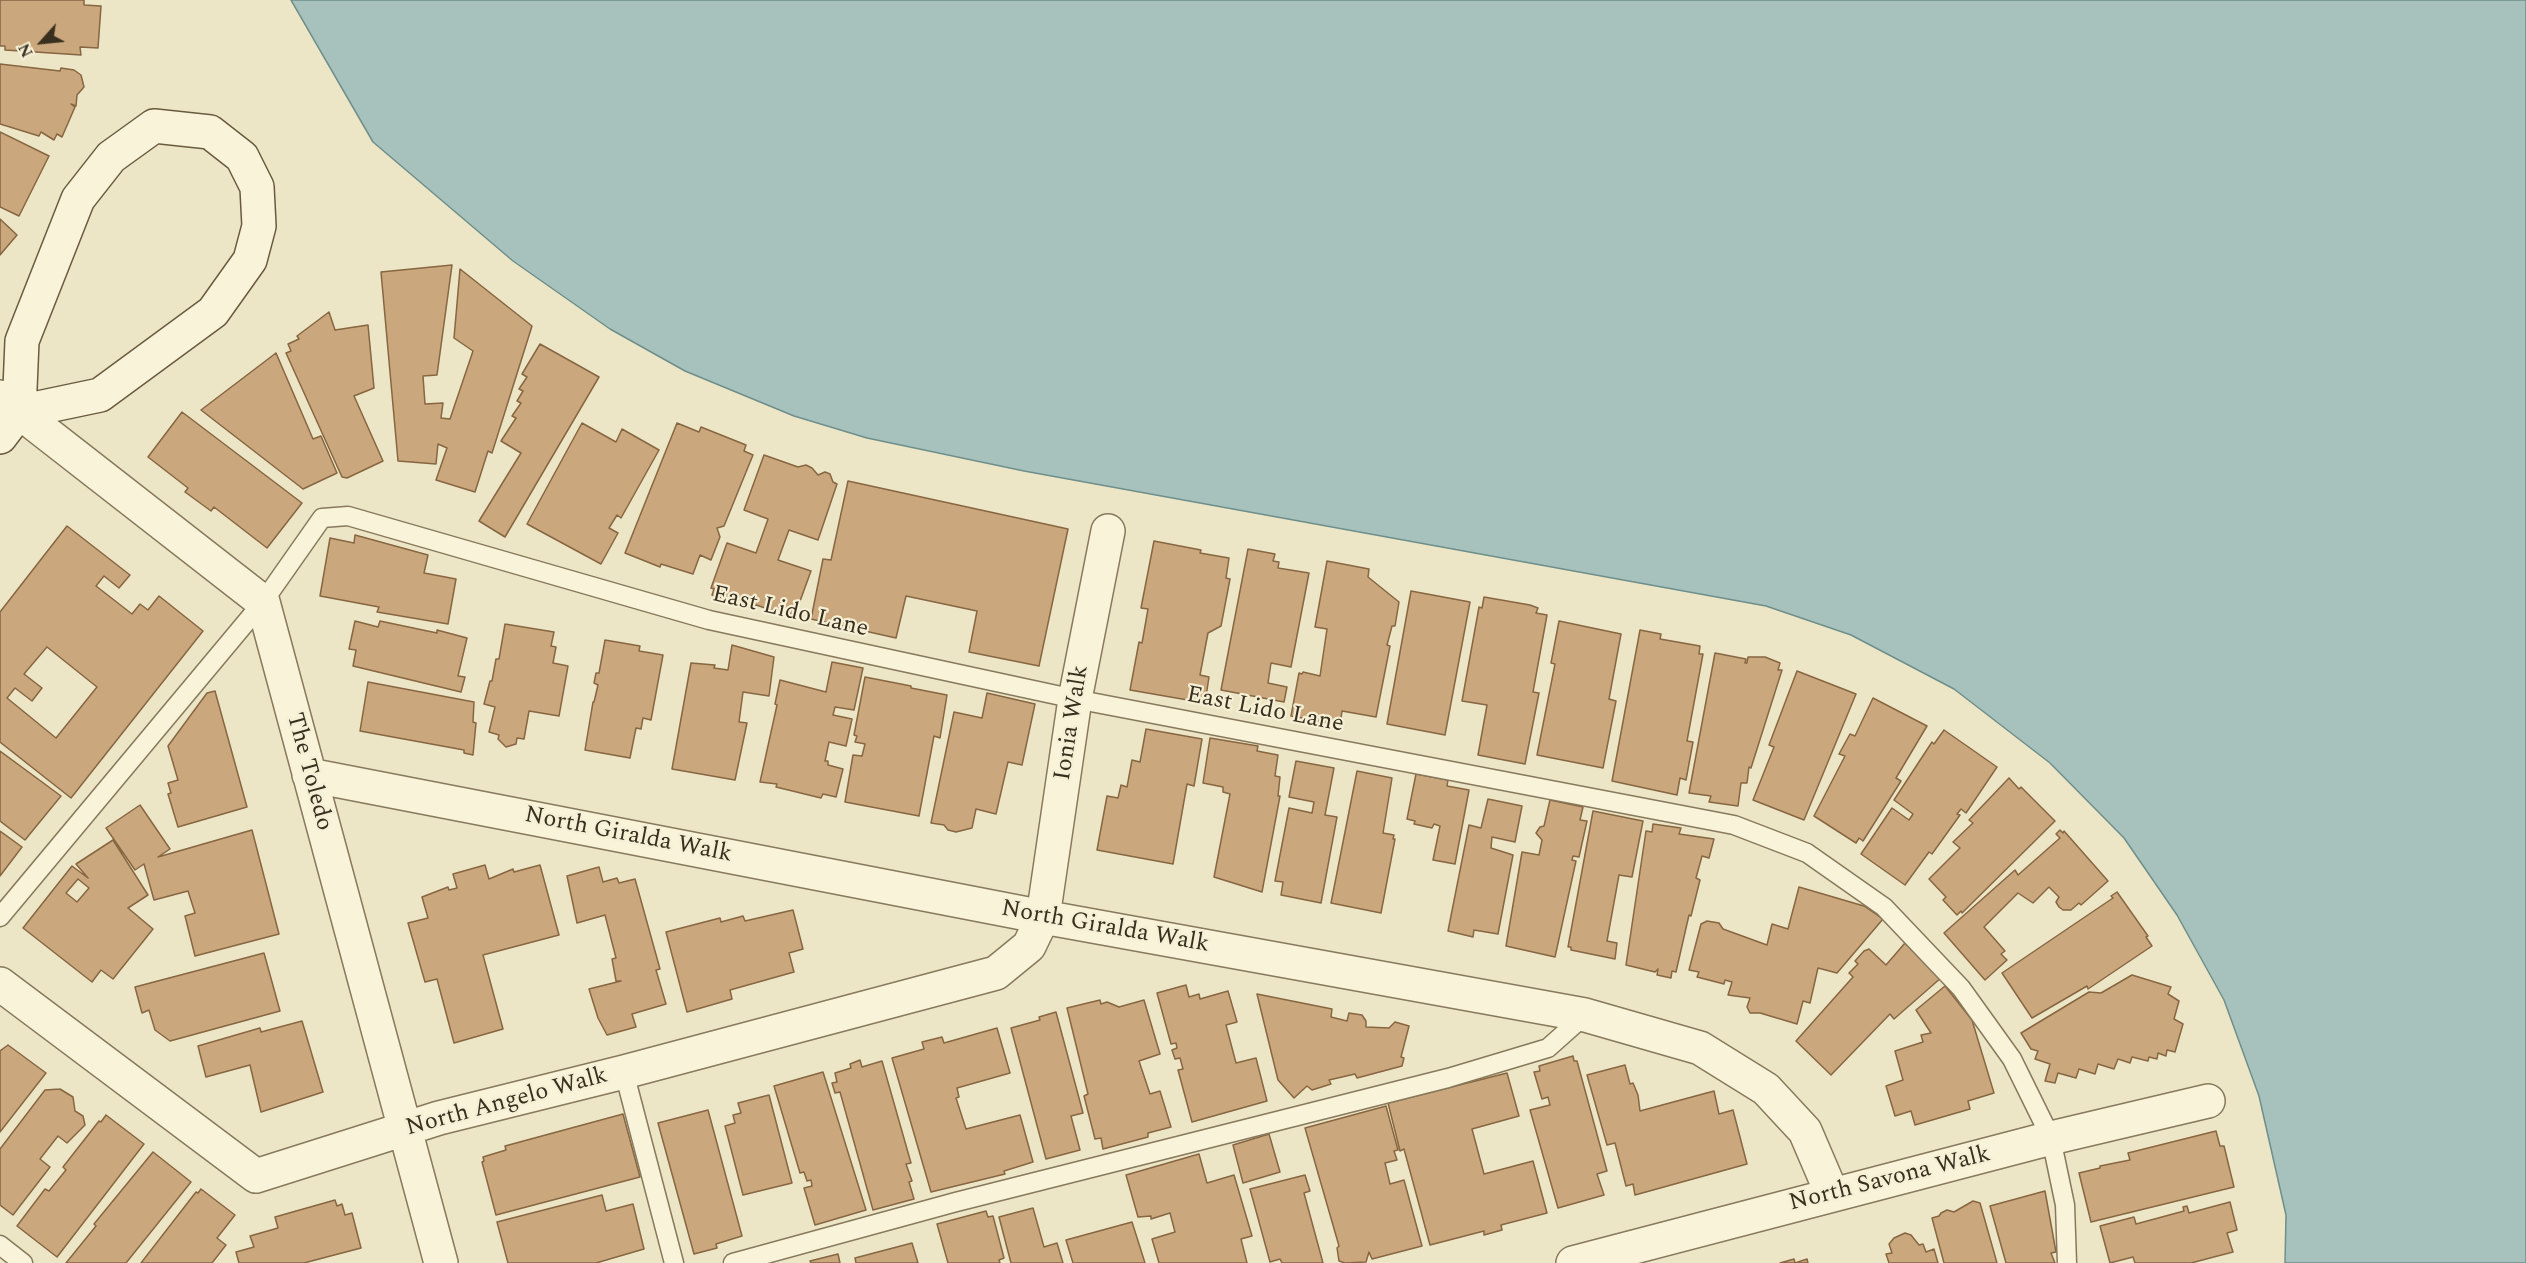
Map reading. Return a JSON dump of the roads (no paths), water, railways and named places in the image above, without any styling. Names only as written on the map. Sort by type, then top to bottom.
[{"type":"street","points":[[154,126],[210,132],[242,157],[257,187],[259,226],[250,260],[213,312],[100,395],[6,415],[22,341],[78,200],[111,157],[154,126]]},
{"type":"street","points":[[6,415],[263,602]]},
{"type":"street","name":"Ionia Walk","points":[[1043,917],[1075,699],[1108,531]]},
{"type":"street","name":"The Toledo","points":[[263,602],[441,1263]]},
{"type":"street","name":"North Giralda Walk","points":[[309,775],[1043,917],[1585,1015],[1700,1048],[1766,1089],[1805,1131],[1832,1194]]},
{"type":"street","name":"North Angelo Walk","points":[[0,984],[256,1176],[439,1118],[624,1072],[996,973],[1029,946],[1043,917]]},
{"type":"street","name":"North Savona Walk","points":[[1573,1263],[2051,1138],[2208,1101]]},
{"type":"lane","name":"East Lido Lane","points":[[263,602],[322,518],[348,516],[710,620],[1075,699],[1734,825],[1807,853],[1884,907],[1961,988],[2012,1059],[2051,1138],[2065,1205],[2067,1263]]},
{"type":"lane","points":[[0,917],[263,602]]},
{"type":"lane","points":[[733,1263],[956,1202],[1448,1078],[1548,1048],[1585,1015]]},
{"type":"lane","points":[[624,1072],[674,1263]]},
{"type":"lane","points":[[0,1245],[24,1263]]},
{"type":"water","points":[[291,0],[2526,0],[2526,1263],[2285,1263],[2286,1215],[2259,1096],[2224,1000],[2177,915],[2124,838],[2050,763],[1954,689],[1851,635],[1766,606],[1024,471],[867,438],[794,416],[685,371],[610,329],[513,261],[373,142]]}]
